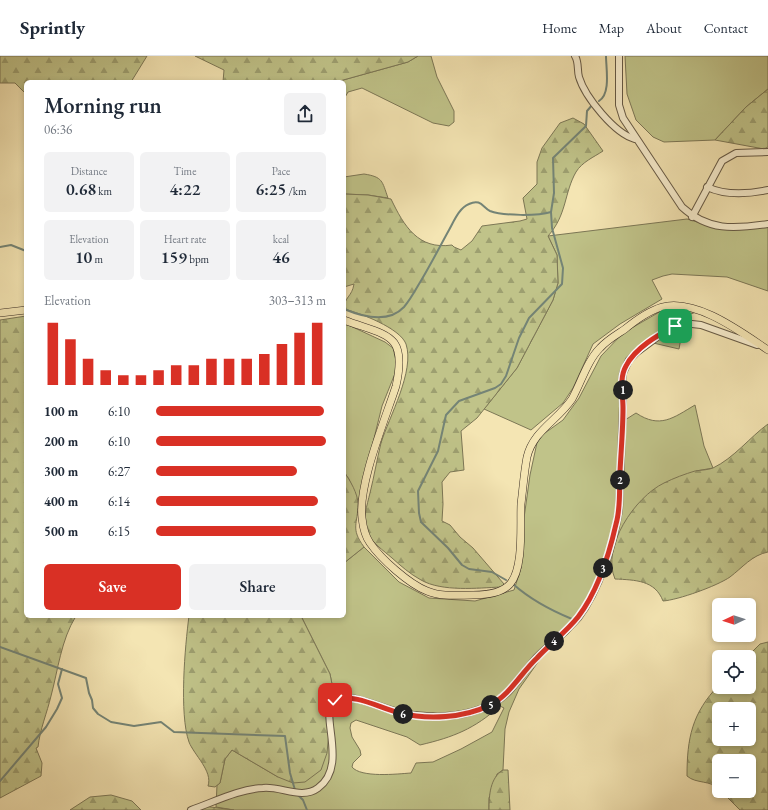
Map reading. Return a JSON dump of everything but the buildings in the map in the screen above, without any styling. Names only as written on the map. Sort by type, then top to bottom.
[{"type":"main road","points":[[346,321],[388,336],[396,343],[399,353],[400,368],[396,386],[363,490],[361,515],[364,530],[370,543],[380,555],[412,583],[427,591],[444,595],[492,594],[503,590],[510,584],[517,565],[521,505],[528,454],[533,442],[541,431],[571,400],[599,348],[649,312],[661,307],[676,306],[708,314],[723,321],[767,349]]},
{"type":"main road","points":[[0,312],[24,310]]},
{"type":"street","points":[[575,56],[579,76],[587,94],[618,130],[627,137],[635,139]]},
{"type":"street","points":[[620,56],[619,105],[623,118],[635,139],[682,207],[692,217],[713,226],[724,227],[768,224]]},
{"type":"street","points":[[692,217],[722,160],[736,153],[768,152]]},
{"type":"street","points":[[707,187],[732,193],[768,190]]},
{"type":"street","points":[[191,810],[251,790],[262,788],[302,793],[311,792],[320,787],[331,766],[334,753],[329,722],[331,705],[335,700],[342,698],[359,700],[402,713],[429,716],[456,715],[480,710],[501,698],[533,662],[578,618],[589,600],[600,576],[617,523],[619,510],[623,406],[622,382],[623,373],[629,360],[637,352],[664,332],[683,323],[701,325],[767,349]]},
{"type":"green space","points":[[0,56],[147,56],[132,80],[24,80],[24,92],[15,83],[0,83]]},
{"type":"green space","points":[[195,56],[418,56],[408,62],[343,80],[223,80],[224,70]]},
{"type":"green space","points":[[418,56],[431,56],[437,77],[454,111],[454,122],[449,126],[433,123],[362,88],[348,92],[346,96],[346,80],[343,80],[408,62]]},
{"type":"green space","points":[[625,56],[768,56],[768,89],[746,107],[715,140],[664,142],[653,137],[636,120],[627,94]]},
{"type":"green space","points":[[768,89],[768,147],[764,149],[715,140],[746,107]]},
{"type":"green space","points":[[573,118],[584,124],[603,151],[585,163],[576,172],[569,188],[559,220],[548,236],[557,255],[558,283],[553,300],[517,368],[477,418],[461,431],[464,470],[450,472],[442,482],[442,521],[450,525],[460,537],[473,548],[504,584],[501,587],[449,588],[430,584],[409,573],[371,539],[366,528],[366,508],[381,443],[400,394],[407,367],[408,355],[406,344],[396,332],[379,322],[346,310],[346,301],[352,292],[354,284],[346,286],[346,194],[368,195],[391,199],[407,227],[421,240],[440,246],[452,245],[461,250],[472,241],[482,226],[527,219],[523,198],[537,184],[537,162],[542,148],[560,123]]},
{"type":"green space","points":[[364,174],[378,178],[383,184],[388,198],[346,194],[346,177]]},
{"type":"green space","points":[[687,219],[715,227],[768,225],[768,291],[727,277],[672,274],[652,280],[662,299],[620,324],[593,344],[573,388],[563,403],[531,430],[484,409],[517,368],[553,300],[558,283],[557,255],[548,236]]},
{"type":"green space","points":[[668,307],[699,311],[685,316],[679,349],[649,342],[625,366],[625,420],[636,413],[652,420],[666,420],[695,405],[704,446],[713,468],[696,471],[611,568],[612,571],[598,581],[585,612],[568,634],[543,655],[519,689],[509,712],[505,729],[503,770],[497,774],[489,798],[489,810],[234,810],[216,807],[217,785],[220,783],[225,759],[232,750],[278,777],[331,721],[333,689],[330,674],[302,618],[346,618],[346,561],[364,547],[399,582],[429,598],[475,601],[514,590],[521,568],[524,518],[530,475],[538,438],[563,420],[579,398],[601,356],[623,333]],"holes":[[[500,706],[504,708],[492,732],[433,762],[416,763],[411,773],[371,774],[363,773],[352,767],[353,763],[361,755],[360,750],[352,737],[350,728],[351,723],[356,720],[407,737],[420,745],[443,739],[463,731],[481,721]]]},
{"type":"green space","points":[[24,316],[24,618],[75,618],[60,655],[38,747],[36,748],[42,763],[41,776],[0,798],[0,320]]},
{"type":"green space","points":[[346,324],[385,342],[393,348],[396,361],[396,371],[382,406],[358,503],[346,475]]},
{"type":"green space","points":[[768,424],[768,552],[752,559],[724,581],[697,592],[670,600],[663,601],[655,589],[644,582],[615,579],[612,566],[613,552],[617,538],[623,524],[642,499],[668,481],[695,471],[711,469],[721,464]]},
{"type":"green space","points":[[346,475],[357,496],[358,511],[356,530],[357,535],[364,547],[346,561]]},
{"type":"green space","points":[[189,618],[302,618],[330,674],[333,689],[327,753],[321,770],[305,782],[293,783],[278,777],[232,750],[225,759],[220,783],[215,787],[208,786],[209,780],[206,769],[191,747],[186,730],[184,715],[184,680]]},
{"type":"green space","points":[[768,642],[768,810],[740,810],[728,798],[756,798],[756,754],[712,754],[712,784],[695,780],[687,776],[688,750],[697,716],[712,693],[712,694],[756,694],[756,650],[754,650],[760,644]]},
{"type":"green space","points":[[503,770],[508,770],[510,810],[489,810],[491,787],[495,778]]},
{"type":"green space","points":[[111,795],[132,801],[141,810],[70,810],[90,797]]},
{"type":"green space","points":[[203,806],[234,810],[199,810]]},
{"type":"waterway","points":[[599,101],[603,98],[606,87],[606,56]]},
{"type":"waterway","points":[[506,580],[492,572],[469,569],[462,565],[448,548],[421,522],[418,491],[438,451],[446,415],[459,401],[495,388],[501,384],[506,376],[519,338],[529,318],[562,284],[563,268],[552,228],[551,212],[554,193],[553,158],[586,126],[587,111],[593,104]]},
{"type":"waterway","points":[[346,310],[367,316],[383,317],[391,316],[404,307],[423,277],[457,215],[462,208],[473,202],[481,204],[490,211],[503,214],[529,215],[551,212]]},
{"type":"waterway","points":[[0,247],[11,245],[24,250]]},
{"type":"waterway","points":[[513,584],[541,604],[572,619]]},
{"type":"waterway","points":[[0,647],[86,678],[93,708],[98,714],[111,722],[134,726],[161,722],[174,732],[285,736],[290,773],[295,790]]},
{"type":"waterway","points":[[0,781],[46,727],[57,709],[62,698],[58,684],[62,669]]},
{"type":"waterway","points":[[297,794],[303,800],[307,810]]},
{"type":"route","points":[[335,700],[350,698],[402,713],[429,716],[456,715],[480,710],[491,705],[509,691],[528,666],[572,625],[589,600],[600,576],[617,523],[620,493],[623,406],[622,382],[625,367],[629,360],[637,352],[664,332],[675,326]]}]
